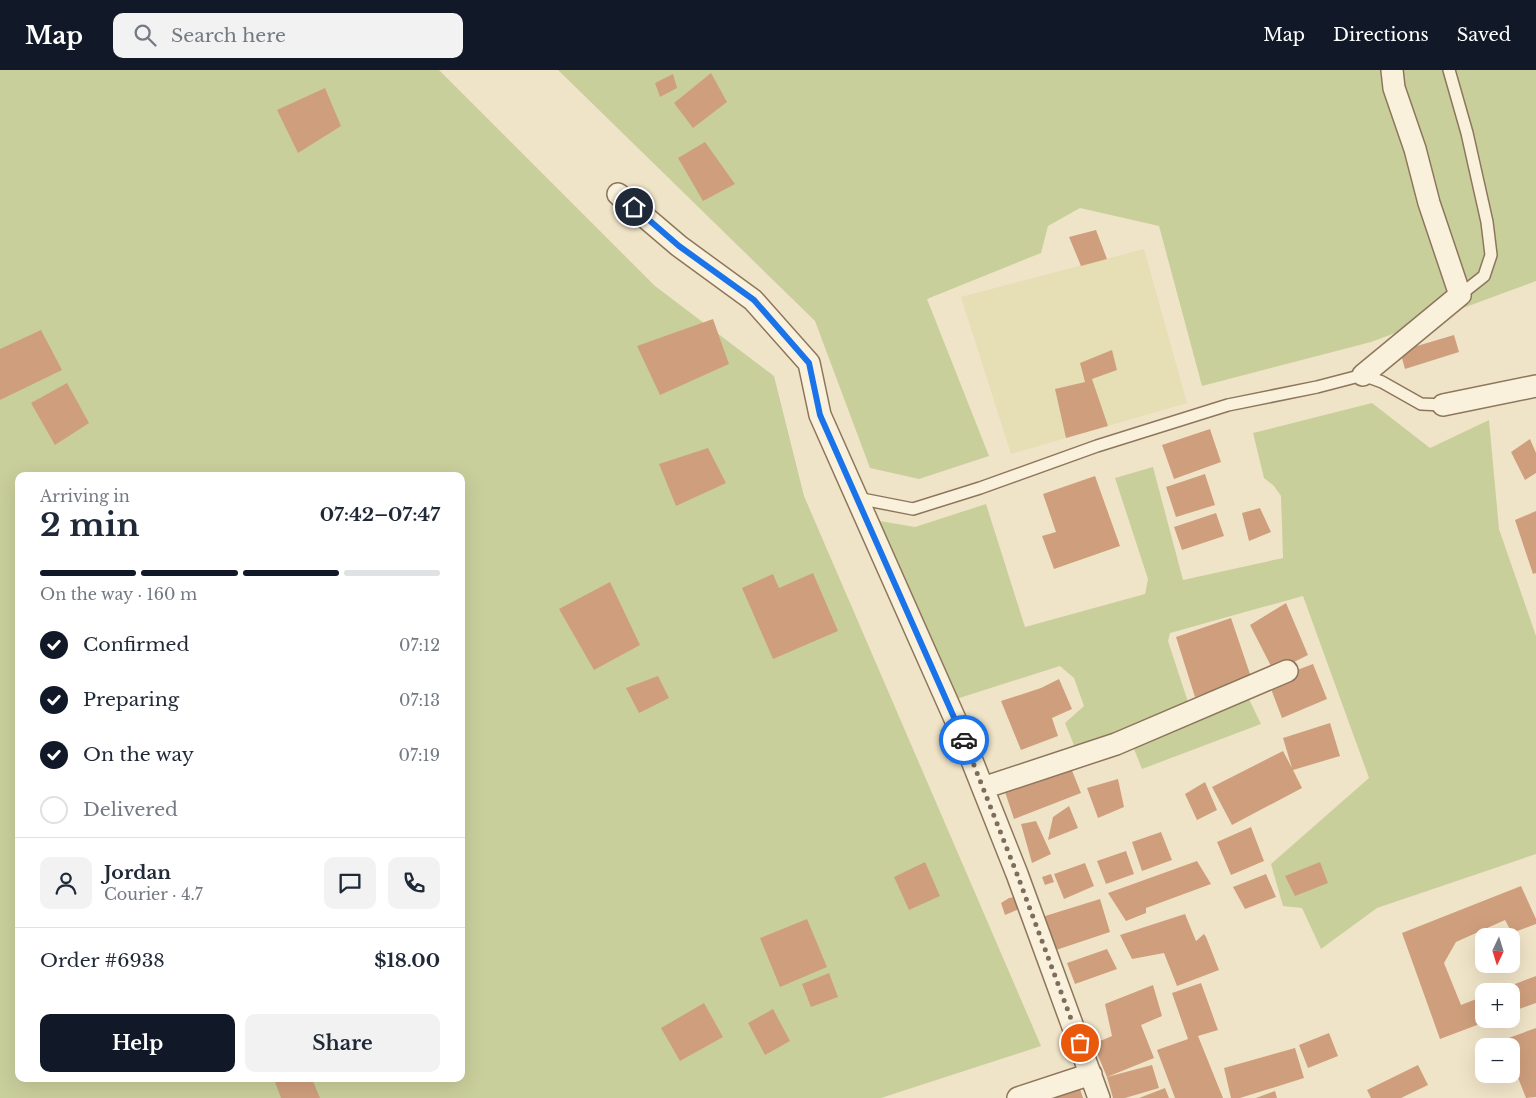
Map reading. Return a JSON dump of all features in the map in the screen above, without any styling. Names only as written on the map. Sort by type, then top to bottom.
[{"type":"street","points":[[1363,375],[1460,295],[1429,203],[1416,149],[1394,88],[1392,70]]},
{"type":"street","points":[[618,194],[679,246],[754,300],[809,363],[820,415],[955,720],[983,788],[1099,1098]]},
{"type":"street","points":[[1443,405],[1536,386]]},
{"type":"street","points":[[983,788],[1116,744],[1287,671]]},
{"type":"street","points":[[1018,1098],[1091,1074]]},
{"type":"lane","points":[[1449,70],[1471,150],[1487,222],[1491,255],[1484,276],[1460,295]]},
{"type":"lane","points":[[857,498],[913,509],[980,488],[1098,446],[1228,405],[1317,387],[1363,375],[1397,390],[1421,404],[1443,405]]},
{"type":"shaded area","points":[[1144,249],[1187,403],[1011,454],[961,297]]},
{"type":"green space","points":[[0,70],[439,70],[655,286],[774,376],[804,496],[1041,1046],[881,1098],[0,1098]]},
{"type":"green space","points":[[558,70],[1536,70],[1536,281],[1371,342],[1202,386],[1159,226],[1080,208],[1048,226],[1041,253],[927,299],[989,456],[919,479],[870,468],[815,321]]},
{"type":"green space","points":[[1372,403],[1430,448],[1489,420],[1499,529],[1536,636],[1536,854],[1377,908],[1321,949],[1302,908],[1283,906],[1271,864],[1369,778],[1303,596],[1170,633],[1168,641],[1190,708],[1246,693],[1261,724],[1142,769],[1130,739],[1078,755],[1065,723],[1084,706],[1074,678],[1060,666],[950,701],[874,520],[915,527],[986,504],[1025,627],[1145,594],[1148,579],[1115,478],[1153,467],[1183,580],[1283,558],[1281,496],[1274,486],[1264,478],[1253,433]]},
{"type":"building","points":[[711,73],[727,102],[693,128],[674,103]]},
{"type":"building","points":[[673,74],[677,88],[660,97],[655,83]]},
{"type":"building","points":[[325,88],[341,126],[298,153],[277,110]]},
{"type":"building","points":[[705,142],[735,184],[703,201],[678,158]]},
{"type":"building","points":[[1096,230],[1107,259],[1081,266],[1069,237]]},
{"type":"building","points":[[713,319],[729,364],[660,395],[637,346]]},
{"type":"building","points":[[41,330],[62,370],[0,400],[0,349]]},
{"type":"building","points":[[1454,335],[1459,352],[1405,369],[1400,351]]},
{"type":"building","points":[[1112,350],[1117,370],[1092,379],[1108,426],[1066,438],[1055,389],[1085,382],[1080,363]]},
{"type":"building","points":[[67,383],[89,423],[55,445],[31,403]]},
{"type":"building","points":[[1210,429],[1221,462],[1174,479],[1162,445]]},
{"type":"building","points":[[1530,439],[1536,453],[1536,473],[1525,480],[1511,452]]},
{"type":"building","points":[[708,448],[726,483],[676,506],[659,464]]},
{"type":"building","points":[[1205,474],[1215,505],[1176,517],[1166,487]]},
{"type":"building","points":[[1095,476],[1120,546],[1054,569],[1042,536],[1056,532],[1043,494]]},
{"type":"building","points":[[1260,508],[1271,532],[1249,541],[1242,513]]},
{"type":"building","points":[[1536,511],[1536,573],[1533,574],[1515,520]]},
{"type":"building","points":[[1216,513],[1224,536],[1182,550],[1174,527]]},
{"type":"building","points":[[813,573],[838,631],[773,659],[742,588],[773,574],[779,588]]},
{"type":"building","points":[[610,582],[640,645],[594,670],[559,609]]},
{"type":"building","points":[[1286,603],[1308,655],[1274,672],[1250,625]]},
{"type":"building","points":[[1231,618],[1251,677],[1195,697],[1176,637]]},
{"type":"building","points":[[1313,664],[1327,699],[1282,718],[1268,681]]},
{"type":"building","points":[[658,676],[669,698],[639,713],[626,688]]},
{"type":"building","points":[[1059,679],[1072,709],[1052,718],[1058,736],[1021,750],[1001,701],[1041,688]]},
{"type":"building","points":[[1330,723],[1340,756],[1293,770],[1302,788],[1232,825],[1212,787],[1283,751],[1292,768],[1283,738]]},
{"type":"building","points":[[1067,758],[1081,793],[1014,819],[1001,780]]},
{"type":"building","points":[[1118,779],[1124,807],[1098,818],[1087,788]]},
{"type":"building","points":[[1205,782],[1217,810],[1197,820],[1185,794]]},
{"type":"building","points":[[1069,806],[1078,828],[1048,840],[1053,817]]},
{"type":"building","points":[[1036,821],[1051,854],[1032,863],[1021,824]]},
{"type":"building","points":[[1251,827],[1264,861],[1231,875],[1217,842]]},
{"type":"building","points":[[1161,832],[1172,860],[1142,871],[1132,842]]},
{"type":"building","points":[[1126,851],[1134,874],[1106,884],[1097,861]]},
{"type":"building","points":[[1197,861],[1211,884],[1146,908],[1146,913],[1126,921],[1108,893]]},
{"type":"building","points":[[925,862],[940,896],[909,910],[894,877]]},
{"type":"building","points":[[1320,862],[1328,883],[1295,896],[1285,876]]},
{"type":"building","points":[[1085,863],[1094,886],[1064,899],[1054,874]]},
{"type":"building","points":[[1051,874],[1054,882],[1045,885],[1042,877]]},
{"type":"building","points":[[1266,874],[1276,897],[1245,909],[1233,887]]},
{"type":"building","points":[[1521,886],[1536,919],[1536,924],[1520,930],[1520,928],[1509,928],[1505,920],[1487,928],[1475,928],[1475,933],[1456,942],[1444,963],[1461,1005],[1475,1000],[1475,1026],[1440,1039],[1402,933]]},
{"type":"building","points":[[1020,896],[1026,906],[1005,915],[1001,903],[1009,898]]},
{"type":"building","points":[[1100,899],[1110,932],[1056,950],[1042,917]]},
{"type":"building","points":[[1185,914],[1196,941],[1204,934],[1206,937],[1219,970],[1177,986],[1164,953],[1132,959],[1120,935]]},
{"type":"building","points":[[807,919],[827,967],[780,987],[760,938]]},
{"type":"building","points":[[1107,949],[1117,969],[1075,984],[1067,963]]},
{"type":"building","points":[[829,973],[838,997],[811,1007],[802,984]]},
{"type":"building","points":[[1536,976],[1536,1003],[1520,1009],[1520,983],[1518,983]]},
{"type":"building","points":[[1201,983],[1218,1030],[1198,1036],[1223,1098],[1175,1098],[1157,1050],[1188,1039],[1172,993]]},
{"type":"building","points":[[1153,985],[1162,1016],[1141,1025],[1154,1058],[1107,1077],[1093,1044],[1112,1036],[1105,1004]]},
{"type":"building","points":[[704,1003],[723,1037],[680,1061],[661,1028]]},
{"type":"building","points":[[773,1009],[790,1041],[765,1055],[748,1023]]},
{"type":"building","points":[[1536,1028],[1536,1097],[1526,1098],[1520,1083],[1520,1038],[1508,1038]]},
{"type":"building","points":[[1329,1033],[1338,1056],[1308,1068],[1299,1045]]},
{"type":"building","points":[[1295,1048],[1304,1078],[1240,1098],[1231,1098],[1224,1068]]},
{"type":"building","points":[[1152,1065],[1159,1088],[1125,1098],[1113,1098],[1107,1077]]},
{"type":"building","points":[[1418,1065],[1428,1085],[1401,1098],[1371,1098],[1367,1090]]},
{"type":"building","points":[[275,1082],[313,1082],[320,1098],[281,1098]]},
{"type":"building","points":[[1165,1088],[1169,1098],[1139,1098]]},
{"type":"building","points":[[1080,1089],[1083,1098],[1054,1098]]},
{"type":"building","points":[[1275,1091],[1277,1098],[1256,1098]]},
{"type":"way so far","points":[[964,740],[1017,874],[1080,1043]]},
{"type":"route","points":[[634,207],[679,246],[754,300],[809,363],[820,415],[964,740]]}]
